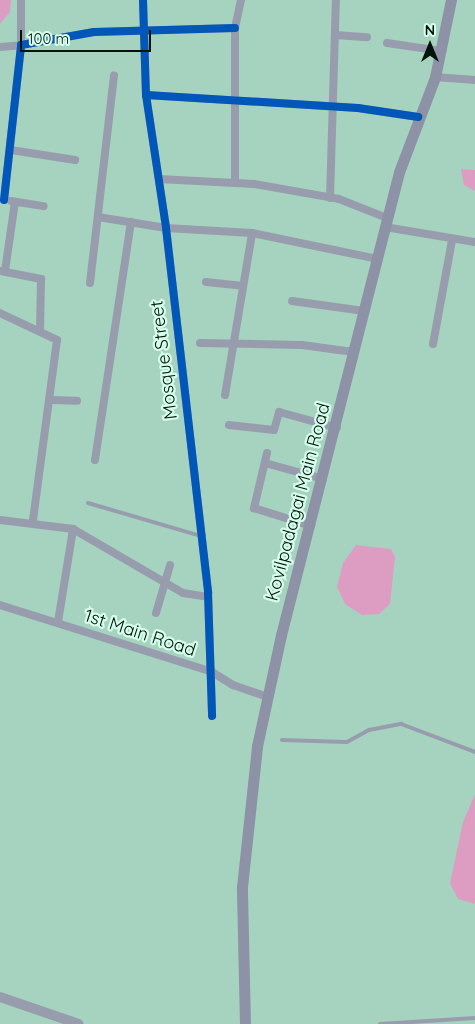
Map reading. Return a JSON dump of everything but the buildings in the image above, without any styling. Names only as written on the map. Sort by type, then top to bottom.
[{"type":"main road","name":"Kovilpadagai Main Road","points":[[245,1024],[242,887],[245,828],[268,697],[337,428],[386,223],[418,117],[435,77],[442,51],[451,0]]},
{"type":"street","points":[[21,0],[21,45],[11,150],[2,200],[44,206]]},
{"type":"street","name":"Mosque Street","points":[[143,0],[146,95],[166,228],[208,597],[212,716]]},
{"type":"street","points":[[234,183],[235,28],[241,0]]},
{"type":"street","points":[[330,198],[335,107],[336,0]]},
{"type":"street","points":[[0,47],[94,32],[235,28]]},
{"type":"street","points":[[336,35],[367,37]]},
{"type":"street","points":[[387,43],[442,51]]},
{"type":"street","points":[[90,284],[114,75]]},
{"type":"street","points":[[435,77],[475,80]]},
{"type":"street","points":[[146,95],[335,107],[418,117]]},
{"type":"street","points":[[11,150],[75,160]]},
{"type":"street","points":[[159,179],[234,183],[330,198],[386,223],[452,240],[475,242]]},
{"type":"street","points":[[15,202],[2,271],[41,279],[40,329]]},
{"type":"street","points":[[98,217],[166,228],[252,233],[378,259]]},
{"type":"street","points":[[95,460],[131,222]]},
{"type":"street","points":[[225,395],[252,233]]},
{"type":"street","points":[[433,344],[452,240]]},
{"type":"street","points":[[206,282],[243,286]]},
{"type":"street","points":[[292,301],[364,311]]},
{"type":"street","points":[[0,312],[40,329],[57,340],[52,400],[33,521]]},
{"type":"street","points":[[200,343],[233,342],[354,352]]},
{"type":"street","points":[[52,400],[76,401]]},
{"type":"street","points":[[229,425],[274,430],[278,412],[337,428]]},
{"type":"street","points":[[267,453],[254,505],[258,513],[311,526]]},
{"type":"street","points":[[265,463],[323,479]]},
{"type":"street","points":[[0,520],[33,521],[73,529],[183,593],[208,597]]},
{"type":"street","points":[[58,622],[73,529]]},
{"type":"street","points":[[156,613],[167,583],[170,565]]},
{"type":"street","name":"1st Main Road","points":[[0,605],[212,672],[232,685],[268,697]]},
{"type":"street","points":[[0,997],[55,1020],[79,1024]]},
{"type":"lane","points":[[88,503],[201,536]]},
{"type":"lane","points":[[282,740],[347,742],[369,730],[401,724],[475,752]]},
{"type":"lane","points":[[380,1024],[444,1018],[475,1018]]},
{"type":"lane","points":[[444,1018],[444,1024]]},
{"type":"shaded area","points":[[0,0],[11,0],[10,12],[0,24]]},
{"type":"shaded area","points":[[461,169],[475,170],[475,191],[464,185]]},
{"type":"shaded area","points":[[356,545],[391,549],[395,557],[390,604],[379,614],[362,615],[345,604],[337,587],[343,563]]},
{"type":"shaded area","points":[[475,794],[475,904],[458,899],[450,883],[463,822]]},
{"type":"cycle path","points":[[143,0],[146,95],[166,228],[208,593],[212,716]]},
{"type":"cycle path","points":[[4,200],[21,45],[94,32],[235,28]]},
{"type":"cycle path","points":[[146,95],[358,108],[418,117]]}]
